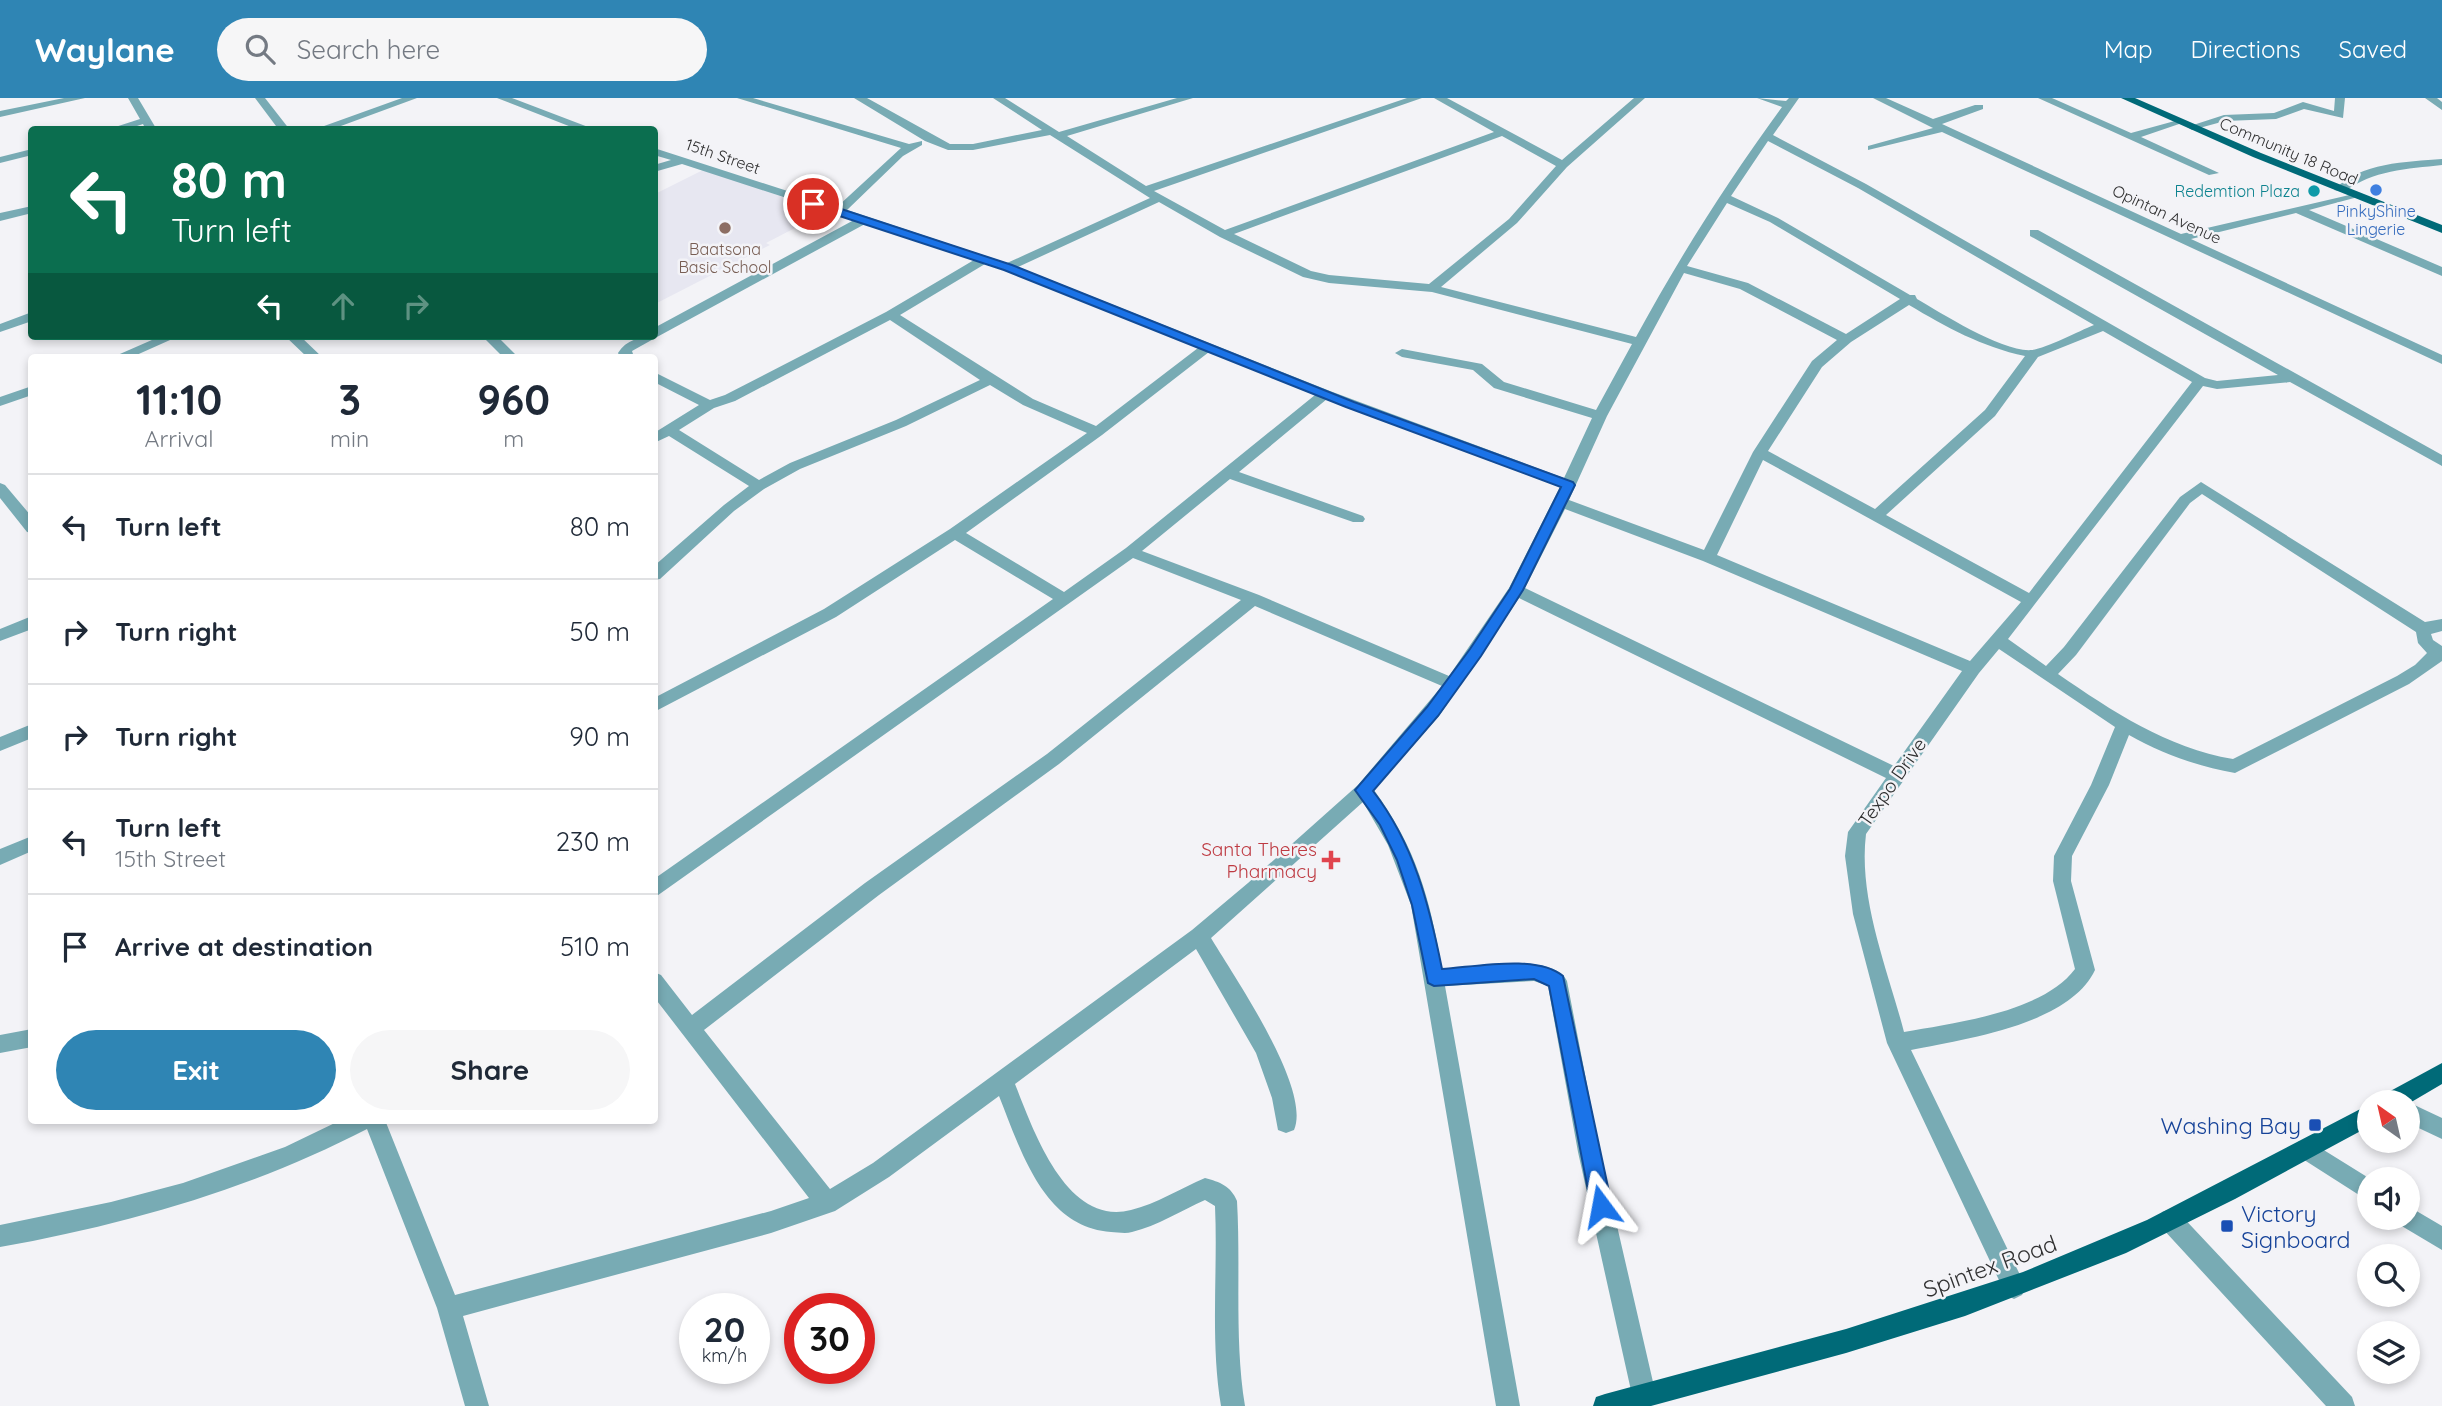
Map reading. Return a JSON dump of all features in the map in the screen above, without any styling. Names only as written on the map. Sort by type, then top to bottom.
[{"type":"main road","name":"Community 18 Road","points":[[2126,98],[2340,190],[2442,229]]},
{"type":"main road","points":[[2412,1090],[2442,1073]]},
{"type":"main road","name":"Spintex Road","points":[[1605,1406],[1948,1310],[2014,1287],[2081,1261],[2170,1220],[2357,1121]]},
{"type":"street","points":[[0,114],[80,98]]},
{"type":"street","points":[[133,98],[149,125]]},
{"type":"street","points":[[260,98],[282,126]]},
{"type":"street","points":[[349,125],[412,98]]},
{"type":"street","points":[[502,98],[580,126]]},
{"type":"street","points":[[741,98],[909,146]]},
{"type":"street","points":[[860,98],[908,124],[929,139],[948,147],[960,148],[1056,133],[1188,98]]},
{"type":"street","points":[[998,98],[1159,198],[1224,234],[1307,274],[1329,279],[1432,288],[1639,342]]},
{"type":"street","points":[[1141,98],[1153,109]]},
{"type":"street","points":[[1145,190],[1417,98]]},
{"type":"street","points":[[1439,98],[1563,165]]},
{"type":"street","points":[[1432,288],[1525,209],[1563,165],[1640,98]]},
{"type":"street","points":[[449,1308],[771,1222],[827,1203],[881,1170],[1199,936],[1364,790],[1433,712],[1516,590],[1600,416],[1680,268],[1724,197],[1791,102],[1762,98]]},
{"type":"street","name":"Opintan Avenue","points":[[1878,98],[2442,360]]},
{"type":"street","points":[[2043,98],[2213,173]]},
{"type":"street","points":[[2192,127],[2224,118],[2276,116],[2304,105],[2338,116],[2340,98]]},
{"type":"street","points":[[2430,98],[2442,107]]},
{"type":"street","points":[[1872,148],[1938,125],[1979,107]]},
{"type":"street","points":[[2133,136],[2178,121]]},
{"type":"street","points":[[1224,234],[1502,132]]},
{"type":"street","points":[[1766,136],[1862,186],[2200,381],[2217,385],[2290,378]]},
{"type":"street","points":[[839,212],[909,146],[929,139]]},
{"type":"street","name":"15th Street","points":[[658,152],[1008,267],[1565,493],[1708,557],[1973,669]]},
{"type":"street","points":[[0,160],[28,153]]},
{"type":"street","points":[[658,168],[682,160]]},
{"type":"street","points":[[2340,190],[2350,180],[2365,174],[2442,162]]},
{"type":"street","points":[[2179,238],[2354,195]]},
{"type":"street","points":[[1724,197],[1774,220],[1911,298],[1959,329],[1986,342],[2033,354]]},
{"type":"street","points":[[1008,267],[1159,198]]},
{"type":"street","points":[[0,204],[4,216],[27,210]]},
{"type":"street","points":[[2300,210],[2442,272]]},
{"type":"street","points":[[658,332],[862,221]]},
{"type":"street","points":[[2034,233],[2442,461]]},
{"type":"street","points":[[658,437],[709,405],[730,398],[891,315],[984,259]]},
{"type":"street","points":[[1680,268],[1744,286],[1846,339]]},
{"type":"street","points":[[1708,557],[1760,452],[1817,365],[1846,339],[1911,298]]},
{"type":"street","points":[[891,315],[1028,402],[1097,432]]},
{"type":"street","points":[[0,328],[28,318]]},
{"type":"street","points":[[1875,517],[1990,413],[2033,354],[2106,325]]},
{"type":"street","points":[[127,354],[162,340]]},
{"type":"street","points":[[296,340],[312,354]]},
{"type":"street","points":[[493,340],[509,354]]},
{"type":"street","points":[[626,354],[627,349],[644,340]]},
{"type":"street","points":[[658,704],[830,613],[955,533],[1097,432],[1206,348]]},
{"type":"street","points":[[1402,353],[1484,369],[1492,382],[1499,385],[1600,416]]},
{"type":"street","points":[[658,378],[709,405]]},
{"type":"street","points":[[658,571],[759,486],[795,466],[901,423],[990,380]]},
{"type":"street","name":"Texpo Drive","points":[[2014,1287],[1897,1043],[1863,914],[1854,856],[1857,832],[1973,669],[2031,601],[2200,381]]},
{"type":"street","points":[[0,402],[28,392]]},
{"type":"street","points":[[658,887],[1131,552],[1231,474],[1325,394]]},
{"type":"street","points":[[669,430],[759,486]]},
{"type":"street","points":[[1760,452],[2031,601]]},
{"type":"street","points":[[1231,474],[1358,519]]},
{"type":"street","points":[[2048,676],[2185,500],[2201,487],[2424,630],[2442,625]]},
{"type":"street","points":[[0,488],[28,522]]},
{"type":"street","points":[[955,533],[1064,599]]},
{"type":"street","points":[[1131,552],[1253,599],[1453,684]]},
{"type":"street","points":[[1516,590],[1682,668],[1896,775]]},
{"type":"street","points":[[692,1027],[872,890],[1053,758],[1253,599]]},
{"type":"street","points":[[0,635],[28,624]]},
{"type":"street","points":[[1997,639],[2048,676],[2125,724],[2187,756],[2214,765],[2235,766],[2421,669],[2440,654],[2426,643],[2424,630]]},
{"type":"street","points":[[1897,1043],[1975,1027],[2047,1003],[2081,981],[2085,970],[2062,881],[2063,856],[2100,785],[2125,724]]},
{"type":"street","points":[[0,744],[28,732]]},
{"type":"street","points":[[1364,790],[1387,821],[1406,860],[1420,905],[1508,1406]]},
{"type":"street","points":[[0,857],[28,845]]},
{"type":"street","points":[[1199,936],[1264,1047],[1284,1098],[1286,1123]]},
{"type":"street","points":[[1434,978],[1534,972],[1548,974],[1557,982],[1589,1152],[1644,1395]]},
{"type":"street","points":[[658,986],[827,1203]]},
{"type":"street","points":[[0,1044],[28,1039]]},
{"type":"street","points":[[1003,1080],[1034,1157],[1055,1191],[1094,1220],[1130,1222],[1205,1188],[1217,1192],[1226,1201],[1229,1264],[1227,1368],[1233,1406]]},
{"type":"street","points":[[2420,1118],[2442,1129]]},
{"type":"street","points":[[0,1236],[87,1221],[173,1198],[292,1155],[354,1124]]},
{"type":"street","points":[[376,1124],[449,1308],[477,1406]]},
{"type":"street","points":[[2306,1149],[2357,1182]]},
{"type":"street","points":[[2170,1220],[2343,1406]]},
{"type":"street","points":[[2420,1225],[2442,1239]]},
{"type":"shaded area","name":"Baatsona Basic School","points":[[707,168],[824,213],[766,243],[770,245],[658,302],[658,192]]},
{"type":"place","name":"PinkyShine Lingerie","points":[[2376,190]]},
{"type":"place","name":"Redemtion Plaza","points":[[2314,191]]},
{"type":"place","name":"Baatsona Basic School","points":[[725,228]]},
{"type":"place","name":"Santa Theres Pharmacy","points":[[1331,860]]},
{"type":"place","name":"Washing Bay","points":[[2315,1125]]},
{"type":"place","name":"Victory Signboard","points":[[2227,1226]]},
{"type":"route","points":[[813,204],[1008,267],[1249,365],[1568,485],[1562,502],[1516,590],[1475,652],[1433,712],[1364,790],[1387,821],[1406,860],[1420,905],[1434,978],[1534,972],[1548,974],[1557,982],[1601,1206]]}]
